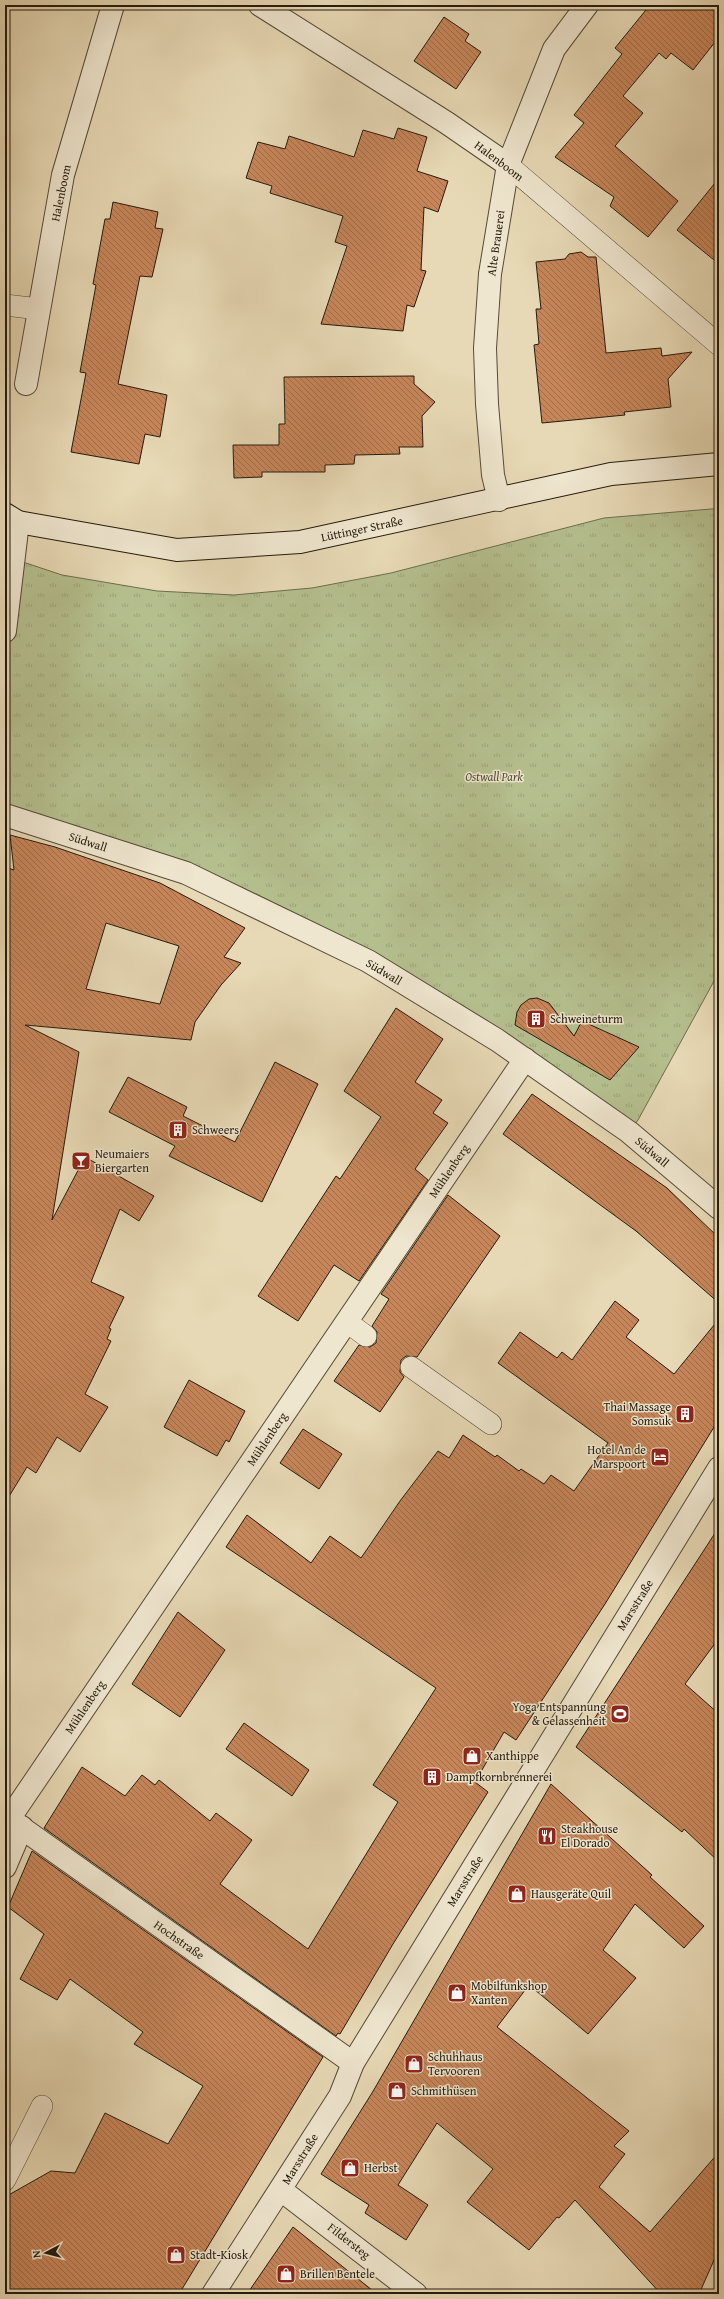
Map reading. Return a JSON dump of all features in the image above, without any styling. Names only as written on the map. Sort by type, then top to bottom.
[{"type":"street","name":"Halenboom","points":[[26,384],[63,175],[113,5]]},
{"type":"street","name":"Halenboom","points":[[260,5],[447,123],[508,165]]},
{"type":"street","name":"Alte Brauerei","points":[[499,500],[493,475],[485,348],[490,274],[508,165],[554,49],[587,5]]},
{"type":"street","name":"Lüttinger Straße","points":[[12,518],[177,550],[300,542],[499,500],[610,474],[719,464]]},
{"type":"street","points":[[5,631],[12,518]]},
{"type":"street","name":"Südwall","points":[[5,815],[186,873],[368,961],[525,1059],[629,1132],[719,1208]]},
{"type":"street","name":"Mühlenberg","points":[[5,1867],[12,1821],[525,1059]]},
{"type":"street","name":"Marsstraße","points":[[213,2294],[340,2096],[353,2063],[719,1468]]},
{"type":"street","name":"Hochstraße","points":[[12,1821],[353,2063]]},
{"type":"street","name":"Fildersteg","points":[[281,2190],[416,2294]]},
{"type":"lane","name":"Halenboom","points":[[508,165],[719,345]]},
{"type":"lane","points":[[5,305],[39,309]]},
{"type":"lane","points":[[347,1322],[366,1336]]},
{"type":"lane","points":[[411,1367],[491,1424]]},
{"type":"lane","points":[[5,2180],[42,2106]]},
{"type":"green space","name":"Ostwall Park","points":[[719,509],[719,972],[638,1120],[629,1132],[525,1059],[186,873],[5,815],[5,556],[62,575],[157,591],[234,595],[312,588],[391,573],[604,518]]},
{"type":"building","points":[[650,5],[719,5],[719,37],[693,70],[671,53],[666,59],[659,53],[623,96],[643,113],[615,146],[678,201],[648,237],[610,206],[614,197],[555,157],[584,123],[574,115],[622,54],[615,48]]},
{"type":"building","points":[[444,17],[469,34],[465,41],[481,52],[456,89],[414,61]]},
{"type":"building","points":[[398,128],[427,137],[417,171],[448,181],[438,212],[424,207],[421,270],[426,271],[414,307],[407,305],[403,331],[321,324],[347,246],[335,242],[343,216],[270,193],[272,186],[246,178],[258,142],[285,149],[289,136],[354,157],[363,130],[394,139]]},
{"type":"building","points":[[719,178],[719,264],[677,230]]},
{"type":"building","points":[[113,202],[158,212],[155,228],[163,229],[152,277],[140,276],[118,384],[167,395],[160,437],[145,434],[139,464],[71,452],[86,373],[80,372],[96,285],[93,284],[105,219],[110,219]]},
{"type":"building","points":[[581,252],[588,257],[596,257],[606,353],[661,348],[662,356],[692,352],[668,379],[671,407],[624,412],[625,415],[542,423],[534,345],[539,344],[536,309],[541,309],[536,262],[565,259],[569,254]]},
{"type":"building","points":[[414,376],[414,384],[435,402],[422,416],[423,447],[399,447],[400,454],[355,455],[354,464],[325,465],[325,472],[262,472],[262,477],[234,478],[233,445],[279,445],[279,424],[285,424],[284,377]]},
{"type":"building","points":[[10,835],[55,847],[160,883],[245,928],[224,957],[241,963],[221,985],[195,1022],[191,1040],[25,1025],[79,1052],[52,1220],[85,1157],[154,1196],[139,1221],[120,1209],[91,1282],[124,1297],[109,1328],[111,1329],[107,1339],[111,1341],[85,1394],[108,1407],[80,1452],[57,1437],[36,1473],[27,1467],[5,1503],[5,867],[14,870]],"holes":[[[106,923],[179,946],[160,1004],[86,989]]]},
{"type":"building","points":[[537,998],[549,1003],[574,1036],[582,1021],[639,1047],[610,1080],[515,1025],[517,1012],[521,1005],[529,999]]},
{"type":"building","points":[[396,1008],[443,1039],[415,1082],[442,1100],[433,1113],[448,1123],[415,1169],[428,1180],[359,1281],[334,1265],[298,1321],[258,1296],[336,1176],[340,1179],[381,1117],[344,1091]]},
{"type":"building","name":"Schweers","points":[[275,1062],[318,1084],[262,1202],[169,1156],[175,1146],[109,1112],[128,1077],[187,1107],[183,1116],[235,1142]]},
{"type":"building","points":[[532,1094],[667,1188],[719,1238],[719,1303],[636,1231],[503,1134]]},
{"type":"building","points":[[448,1195],[500,1236],[417,1357],[406,1356],[401,1360],[400,1372],[404,1377],[380,1412],[334,1381],[359,1345],[370,1347],[376,1343],[377,1332],[372,1326],[389,1299],[381,1294]]},
{"type":"building","points":[[615,1301],[639,1320],[626,1337],[674,1374],[719,1319],[719,1419],[605,1604],[516,1740],[504,1732],[475,1782],[488,1792],[393,1944],[340,2034],[338,2033],[336,2036],[44,1828],[82,1767],[125,1796],[142,1775],[155,1785],[159,1780],[210,1821],[216,1813],[252,1840],[220,1884],[308,1949],[398,1802],[373,1785],[436,1688],[226,1547],[247,1515],[311,1563],[330,1536],[361,1558],[400,1501],[438,1451],[449,1458],[463,1435],[495,1457],[497,1455],[519,1471],[521,1469],[544,1484],[551,1475],[574,1491],[608,1443],[498,1363],[520,1332],[557,1358],[562,1352],[572,1360]]},
{"type":"building","points":[[189,1380],[245,1411],[229,1442],[226,1440],[217,1456],[164,1427]]},
{"type":"building","points":[[303,1429],[342,1454],[319,1489],[280,1463]]},
{"type":"building","points":[[719,1527],[719,1638],[685,1684],[719,1714],[719,1862],[684,1829],[682,1832],[576,1747]]},
{"type":"building","points":[[178,1612],[225,1650],[180,1717],[132,1684]]},
{"type":"building","points":[[244,1723],[309,1770],[292,1796],[226,1749]]},
{"type":"building","points":[[551,1784],[652,1875],[650,1877],[704,1926],[684,1948],[635,1904],[603,1950],[636,1978],[588,2034],[529,1985],[497,2027],[629,2131],[614,2146],[625,2154],[599,2187],[650,2232],[719,2152],[719,2249],[699,2294],[661,2294],[575,2200],[559,2218],[557,2217],[529,2250],[467,2202],[493,2169],[437,2123],[398,2185],[428,2205],[406,2240],[365,2213],[369,2205],[321,2174],[372,2093]]},
{"type":"building","points":[[32,1851],[323,2057],[179,2294],[5,2294],[5,2197],[51,2171],[75,2173],[105,2113],[168,2144],[203,2086],[134,2044],[143,2032],[70,1979],[57,2000],[20,1979],[44,1934],[8,1907]]},
{"type":"building","points":[[293,2227],[377,2294],[247,2294]]},
{"type":"place","name":"Schweineturm","points":[[536,1019]]},
{"type":"place","name":"Schweers","points":[[178,1130]]},
{"type":"place","name":"Neumaiers Biergarten","points":[[81,1161]]},
{"type":"place","name":"Thai Massage Somsuk","points":[[685,1414]]},
{"type":"place","name":"Hotel An de Marspoort","points":[[660,1457]]},
{"type":"place","name":"Yoga Entspannung & Gelassenheit","points":[[620,1714]]},
{"type":"place","name":"Xanthippe","points":[[472,1756]]},
{"type":"place","name":"Dampfkornbrennerei","points":[[432,1777]]},
{"type":"place","name":"Steakhouse El Dorado","points":[[547,1836]]},
{"type":"place","name":"Hausgeräte Quil","points":[[517,1894]]},
{"type":"place","name":"Mobilfunkshop Xanten","points":[[457,1993]]},
{"type":"place","name":"Schuhhaus Tervooren","points":[[414,2064]]},
{"type":"place","name":"Schmithüsen","points":[[397,2091]]},
{"type":"place","name":"Herbst","points":[[350,2168]]},
{"type":"place","name":"Stadt-Kiosk","points":[[176,2255]]},
{"type":"place","name":"Brillen Bentele","points":[[286,2274]]}]
